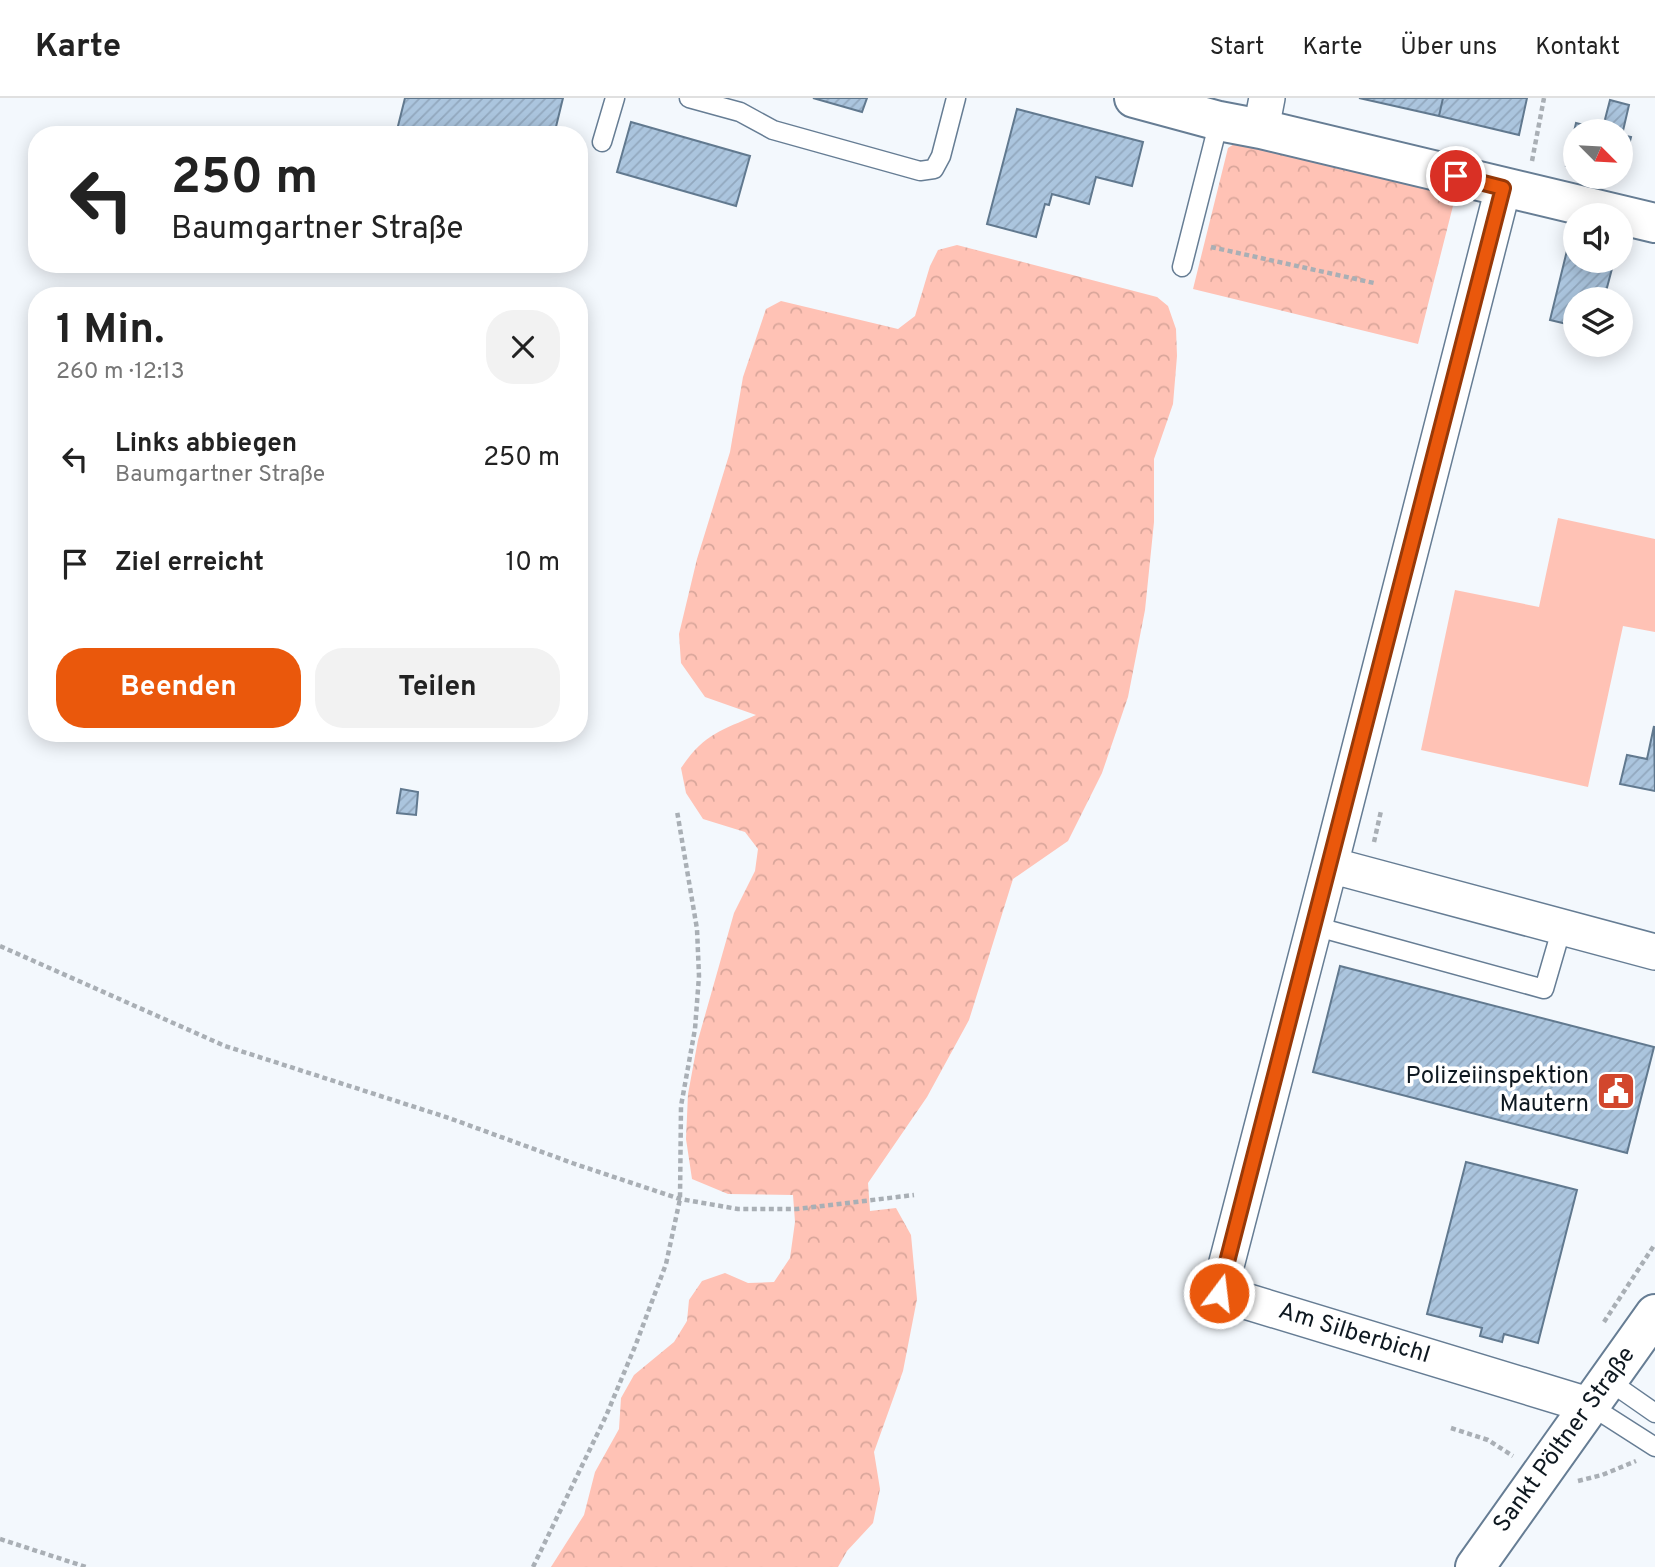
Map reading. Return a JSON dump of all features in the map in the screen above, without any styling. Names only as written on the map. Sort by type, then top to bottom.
[{"type":"street","points":[[1134,98],[1219,121],[1264,113],[1517,178],[1655,223]]},
{"type":"street","name":"Am Silberbichl","points":[[1517,178],[1330,865],[1219,1293],[1600,1393]]},
{"type":"street","points":[[1330,865],[1655,952]]},
{"type":"street","name":"Sankt Pöltner Straße","points":[[1475,1567],[1655,1314]]},
{"type":"lane","points":[[602,142],[615,98]]},
{"type":"lane","points":[[689,98],[740,112],[773,130],[920,171],[934,169],[941,156],[956,98]]},
{"type":"lane","points":[[1182,267],[1219,121]]},
{"type":"lane","points":[[1314,926],[1544,989],[1562,927]]},
{"type":"lane","points":[[1600,1393],[1655,1413]]},
{"type":"lane","points":[[1600,1393],[1655,1447]]},
{"type":"path","points":[[1517,178],[1544,98]]},
{"type":"path","points":[[1203,246],[1374,283]]},
{"type":"path","points":[[1383,802],[1373,842],[1386,846]]},
{"type":"path","points":[[533,1567],[606,1416],[636,1343],[666,1264],[680,1199],[681,1106],[695,1029],[699,976],[697,929],[677,811]]},
{"type":"path","points":[[0,946],[225,1046],[449,1118],[680,1199],[738,1209],[797,1209],[914,1195]]},
{"type":"path","points":[[1598,1330],[1655,1244]]},
{"type":"path","points":[[0,1539],[86,1567]]},
{"type":"green space","points":[[1237,142],[1456,194],[1418,344],[1193,289],[1228,148]]},
{"type":"green space","points":[[957,245],[1157,297],[1168,306],[1176,329],[1173,404],[1154,459],[1154,522],[1145,610],[1128,697],[1102,773],[1068,841],[1013,879],[969,1020],[927,1097],[868,1183],[870,1211],[896,1208],[911,1235],[917,1299],[903,1371],[874,1452],[880,1489],[873,1523],[847,1551],[838,1567],[551,1567],[584,1515],[595,1472],[619,1429],[621,1398],[634,1375],[674,1342],[687,1321],[689,1300],[702,1281],[725,1273],[748,1283],[774,1282],[790,1258],[795,1222],[793,1195],[728,1194],[692,1179],[686,1139],[688,1094],[698,1040],[734,913],[755,871],[758,849],[745,832],[703,819],[686,793],[681,768],[705,741],[756,715],[705,697],[681,663],[679,634],[697,559],[730,452],[743,377],[766,309],[781,301],[898,329],[915,316],[930,266],[938,250]]},
{"type":"green space","points":[[1558,518],[1655,539],[1655,632],[1623,626],[1588,787],[1421,750],[1455,590],[1539,607]]},
{"type":"building","points":[[405,98],[563,98],[556,126],[398,126]]},
{"type":"building","points":[[813,98],[867,98],[862,112]]},
{"type":"building","points":[[1359,98],[1443,98],[1439,116]]},
{"type":"building","points":[[1443,98],[1527,98],[1519,135],[1439,116]]},
{"type":"building","points":[[1610,100],[1629,105],[1626,119],[1605,119]]},
{"type":"building","points":[[1017,109],[1143,142],[1132,186],[1096,177],[1089,204],[1052,194],[1049,205],[1045,204],[1036,237],[987,224]]},
{"type":"building","points":[[631,122],[750,156],[736,206],[617,172]]},
{"type":"building","points":[[1563,267],[1563,273],[1611,273],[1607,287],[1563,287],[1563,323],[1550,320]]},
{"type":"building","points":[[1654,726],[1655,791],[1620,784],[1627,755],[1647,759]]},
{"type":"building","points":[[401,789],[418,792],[416,815],[397,813]]},
{"type":"building","points":[[1340,966],[1654,1047],[1627,1153],[1313,1072]]},
{"type":"building","points":[[1466,1162],[1577,1190],[1538,1343],[1504,1334],[1502,1342],[1480,1336],[1482,1328],[1427,1314]]},
{"type":"place","name":"Polizeiinspektion Mautern","points":[[1616,1091]]},
{"type":"route","points":[[1219,1293],[1503,188],[1456,176]]}]
